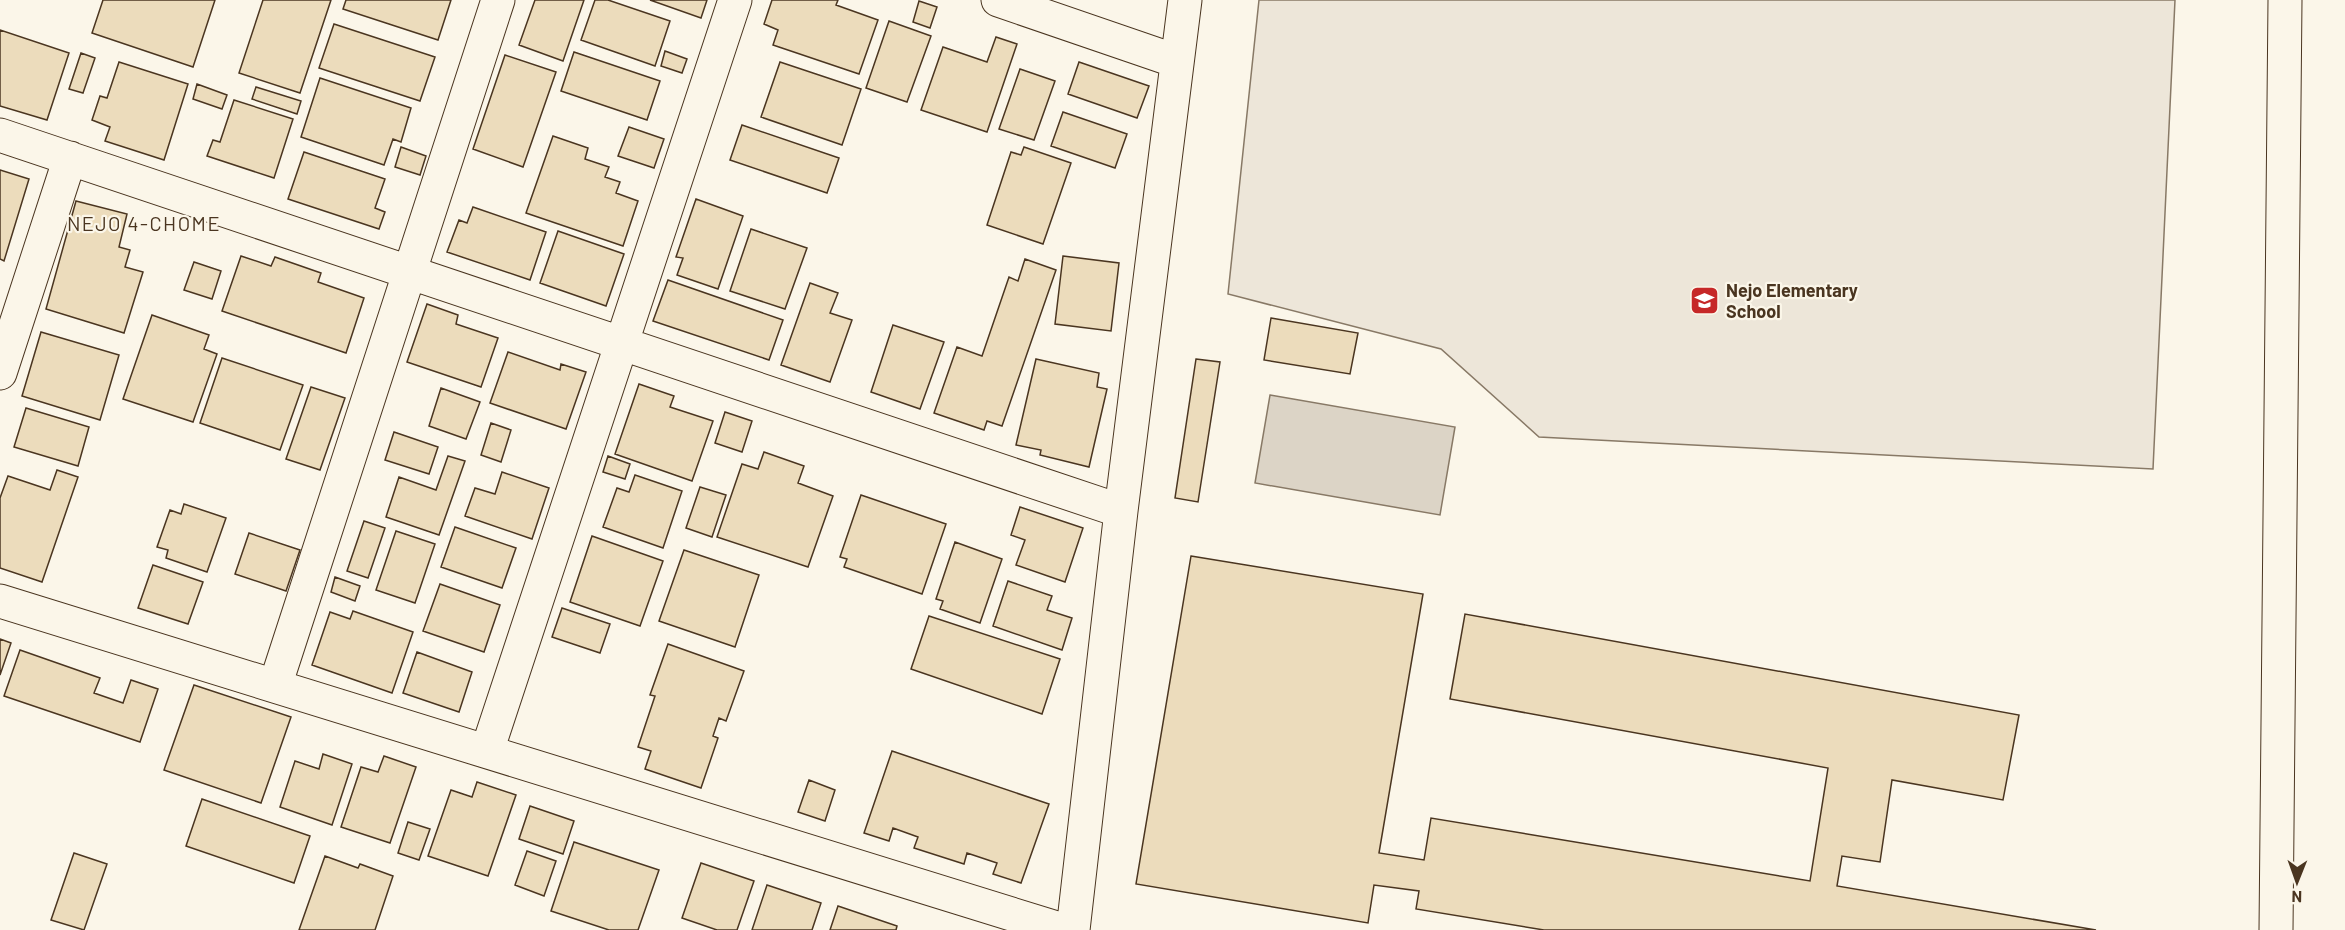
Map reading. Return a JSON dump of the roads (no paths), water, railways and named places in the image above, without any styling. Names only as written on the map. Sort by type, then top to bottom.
[{"type":"street","points":[[275,686],[498,0]]},
{"type":"street","points":[[487,751],[735,0]]},
{"type":"street","points":[[998,0],[1176,61]]},
{"type":"street","points":[[1074,930],[1121,511],[1185,0]]},
{"type":"street","points":[[2276,930],[2285,0]]},
{"type":"street","points":[[0,135],[1121,511]]},
{"type":"street","points":[[0,373],[70,158]]},
{"type":"street","points":[[0,601],[1063,930]]},
{"type":"place","name":"Nejo Elementary School","points":[[1705,301]]},
{"type":"district","name":"NEJO 4-CHOME","points":[[144,224]]}]
